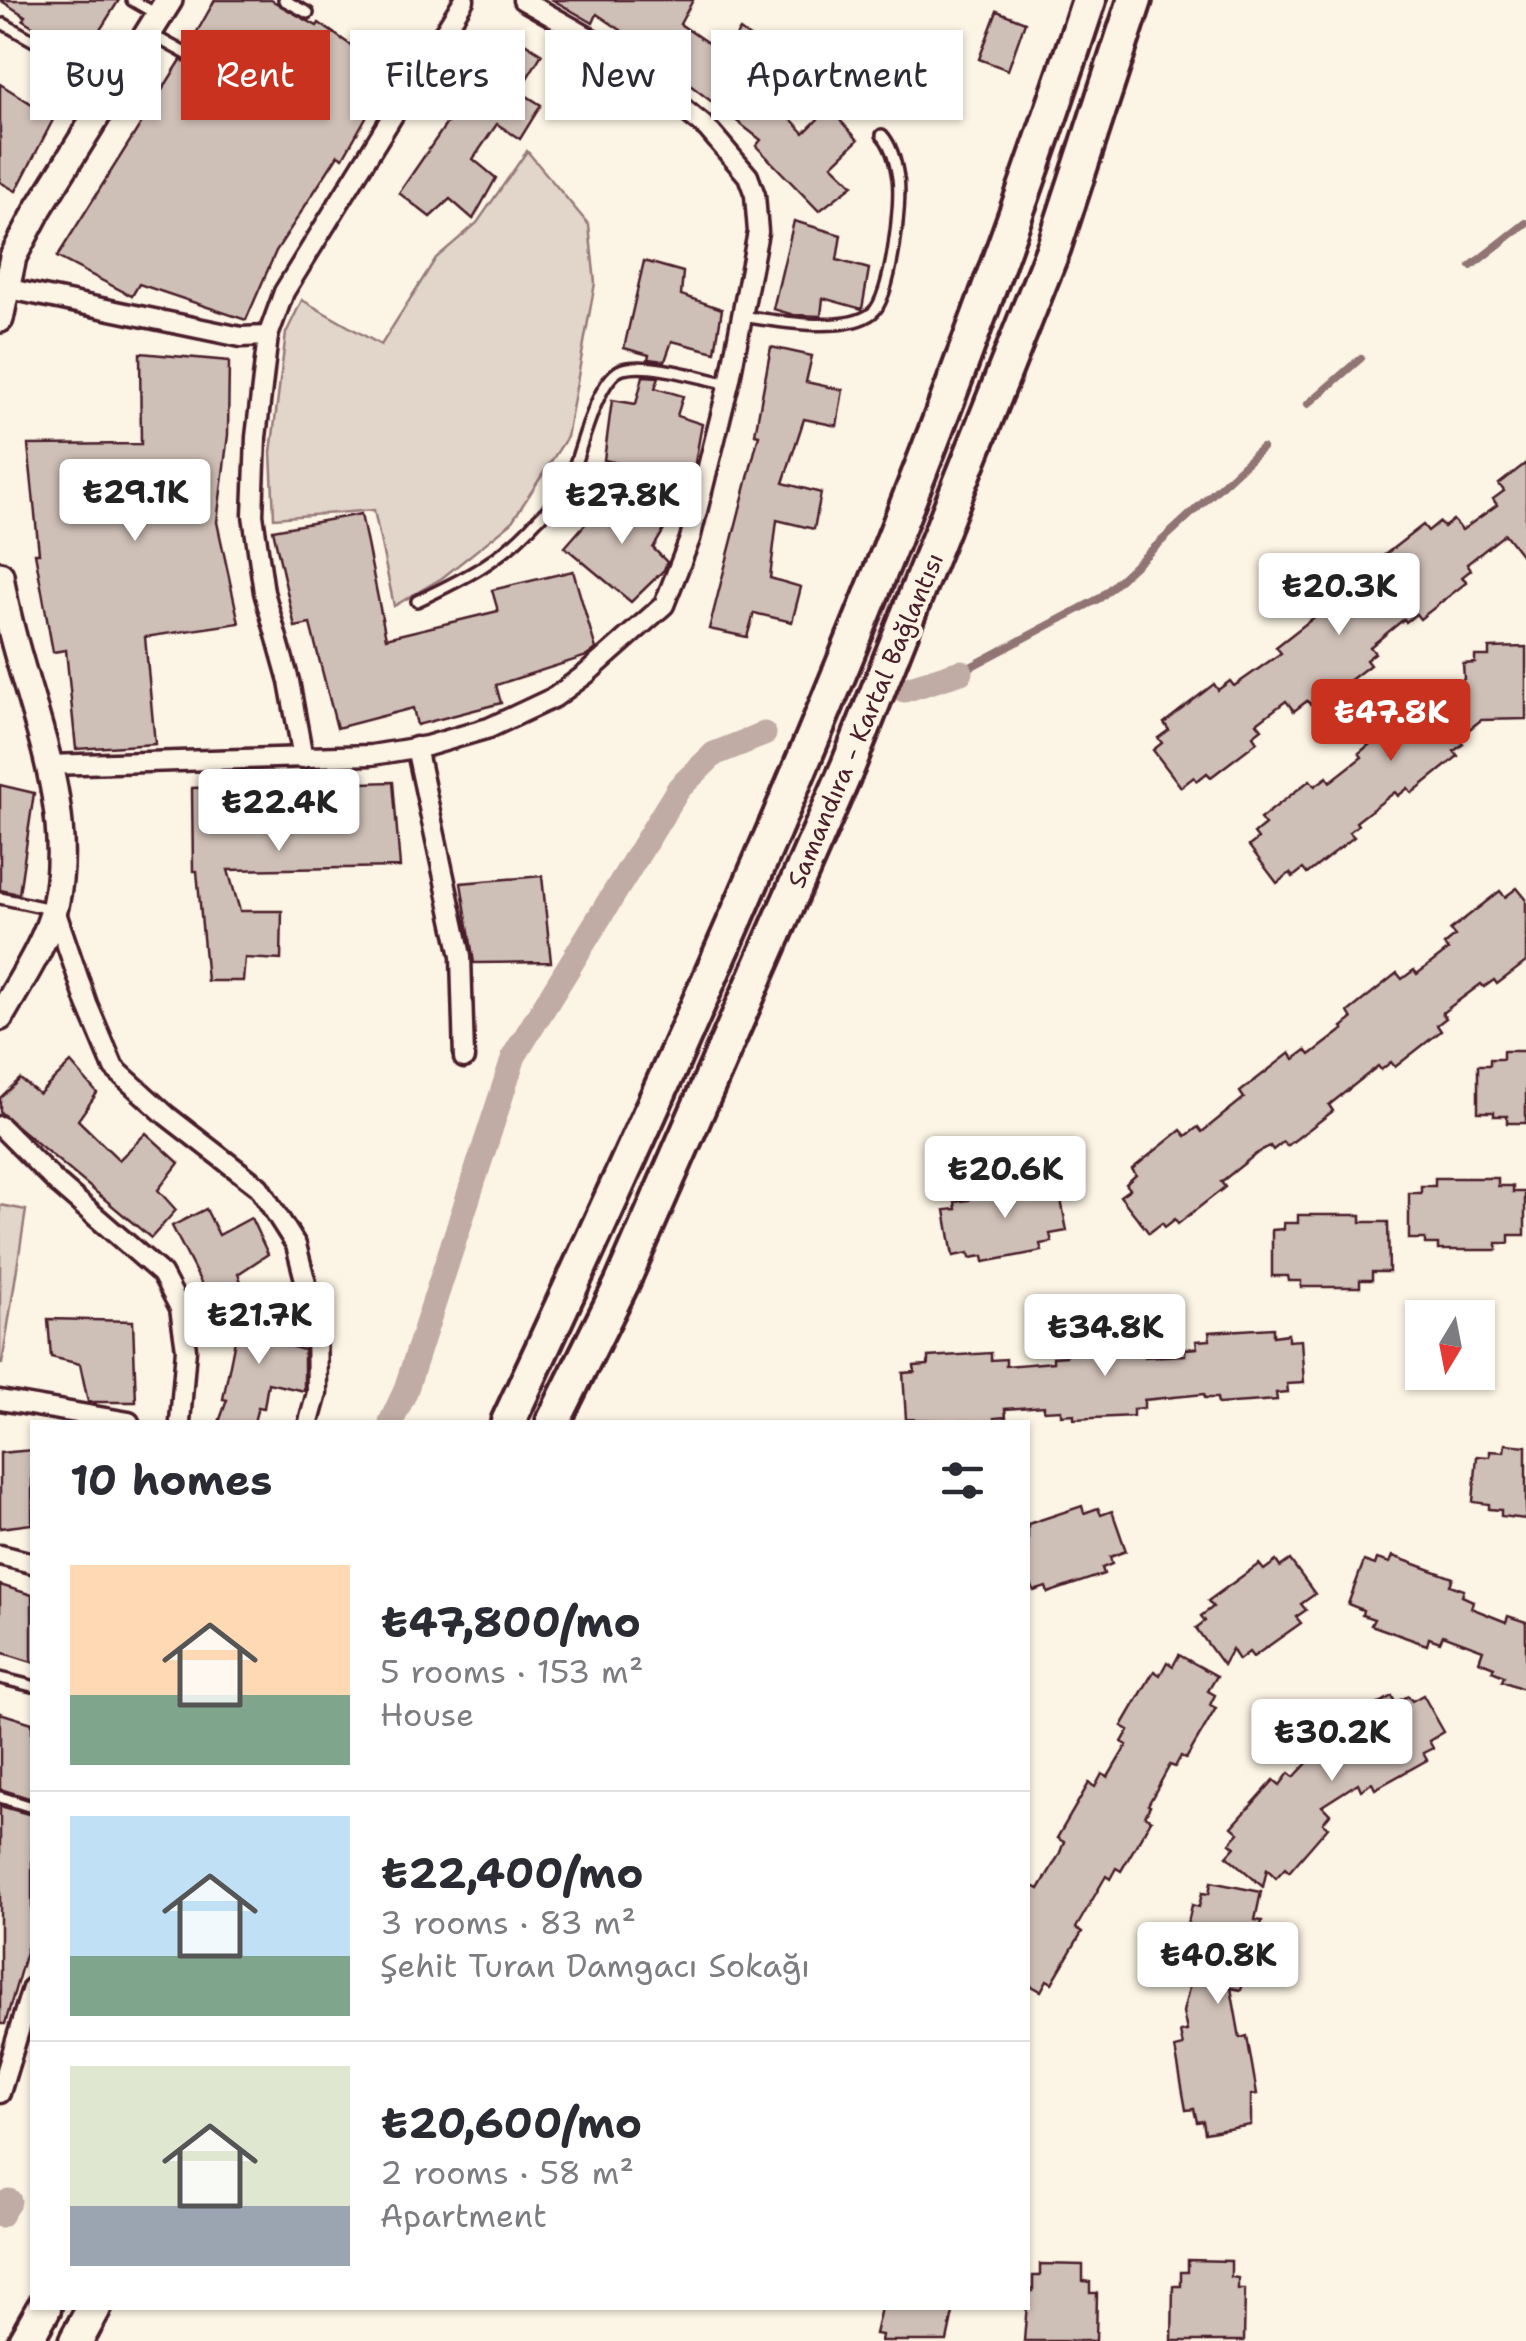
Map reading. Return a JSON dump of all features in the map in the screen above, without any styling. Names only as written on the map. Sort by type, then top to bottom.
[{"type":"highway","name":"Samandıra - Kartal Bağlantısı","points":[[509,1420],[774,829],[913,496],[1089,0]]},
{"type":"highway","name":"Samandıra - Kartal Bağlantısı","points":[[554,1420],[622,1283],[848,766],[1054,247],[1135,0]]},
{"type":"highway","points":[[26,2341],[43,2310]]},
{"type":"highway","points":[[76,2341],[93,2310]]},
{"type":"street","points":[[303,758],[289,680],[264,592],[253,515],[256,437],[268,336],[284,292],[464,0]]},
{"type":"street","points":[[49,765],[303,758],[416,747],[489,728],[555,697],[600,663],[664,605],[690,540],[729,384],[758,232],[754,195],[748,176],[707,128],[611,50],[523,0]]},
{"type":"street","points":[[0,318],[3,288],[13,257],[95,120]]},
{"type":"street","points":[[3,288],[241,336],[268,336]]},
{"type":"street","points":[[0,575],[26,690],[49,765],[62,843],[54,910],[0,1017]]},
{"type":"street","points":[[416,747],[461,956],[464,1058]]},
{"type":"street","points":[[54,910],[114,1068],[166,1116],[259,1186],[296,1244],[316,1322],[317,1393],[310,1420]]},
{"type":"street","points":[[0,1126],[57,1183],[162,1274],[180,1308],[186,1349],[180,1420]]},
{"type":"street","points":[[0,1400],[118,1420]]},
{"type":"street","points":[[0,1555],[30,1562]]},
{"type":"street","points":[[0,2093],[8,2035],[30,1992]]},
{"type":"lane","points":[[132,0],[181,32]]},
{"type":"lane","points":[[284,0],[308,14]]},
{"type":"lane","points":[[4,24],[30,39]]},
{"type":"lane","points":[[742,316],[792,323],[851,322],[872,314],[883,301],[892,260],[898,179],[892,150],[882,135]]},
{"type":"lane","points":[[417,601],[478,572],[512,548],[560,496],[603,387],[614,374],[623,369],[642,369],[729,384]]},
{"type":"lane","points":[[0,898],[54,910]]},
{"type":"lane","points":[[0,1678],[30,1686]]},
{"type":"lane","points":[[0,1797],[30,1806]]},
{"type":"shaded area","points":[[527,151],[589,225],[595,283],[567,437],[511,523],[442,578],[394,606],[374,510],[274,518],[271,452],[286,333],[302,300],[381,345],[436,258],[477,223]]},
{"type":"shaded area","points":[[0,1205],[26,1210],[2,1364],[0,1364]]},
{"type":"building","points":[[0,0],[119,0],[100,30],[39,30],[23,20],[25,16]]},
{"type":"building","points":[[215,0],[271,0],[329,30],[198,30]]},
{"type":"building","points":[[553,0],[693,0],[680,24],[689,30],[621,30],[597,14],[593,23]]},
{"type":"building","points":[[997,11],[1025,22],[1008,70],[979,59]]},
{"type":"building","points":[[330,31],[350,45],[350,120],[364,120],[343,158],[338,155],[276,251],[246,320],[139,284],[132,296],[57,257],[143,120],[161,120],[161,92],[181,60],[181,120],[330,120]]},
{"type":"building","points":[[691,32],[711,45],[711,101],[691,86]]},
{"type":"building","points":[[525,43],[542,54],[525,81]]},
{"type":"building","points":[[0,84],[30,103],[30,120],[53,120],[16,191],[0,182]]},
{"type":"building","points":[[525,95],[541,105],[520,139],[497,124],[473,159],[496,178],[473,219],[450,199],[430,217],[399,193],[449,120],[525,120]]},
{"type":"building","points":[[735,120],[792,120],[804,133],[817,120],[840,120],[858,140],[832,165],[853,185],[819,211],[756,146],[761,140]]},
{"type":"building","points":[[794,221],[841,235],[837,260],[869,269],[862,309],[823,298],[821,316],[773,309]]},
{"type":"building","points":[[644,261],[683,272],[681,295],[722,309],[715,352],[672,341],[665,361],[648,359],[649,355],[624,348]]},
{"type":"building","points":[[771,347],[812,356],[806,382],[843,390],[837,426],[804,419],[783,483],[821,493],[814,529],[777,520],[770,578],[801,587],[792,622],[754,613],[747,637],[709,629],[759,435],[755,434]]},
{"type":"building","points":[[140,353],[229,361],[228,435],[217,522],[239,623],[145,637],[155,744],[76,749],[66,650],[53,652],[35,553],[39,553],[28,445],[141,444]]},
{"type":"building","points":[[643,376],[659,377],[655,388],[683,396],[677,416],[702,424],[692,479],[604,460],[612,400],[636,404]]},
{"type":"building","points":[[1526,463],[1526,561],[1505,534],[1467,564],[1471,570],[1462,577],[1467,582],[1420,619],[1416,614],[1406,622],[1404,619],[1370,647],[1375,653],[1366,660],[1370,665],[1323,701],[1320,697],[1310,704],[1307,701],[1294,711],[1286,701],[1257,723],[1262,729],[1253,736],[1257,742],[1211,777],[1207,773],[1197,781],[1194,777],[1181,787],[1153,750],[1162,743],[1158,738],[1169,730],[1164,723],[1214,684],[1218,690],[1230,681],[1234,686],[1281,653],[1276,647],[1326,608],[1331,614],[1371,584],[1367,579],[1378,570],[1373,564],[1423,525],[1428,531],[1439,522],[1444,527],[1453,520],[1462,530],[1497,505],[1493,499],[1504,491],[1499,484]]},
{"type":"building","points":[[633,494],[667,525],[653,548],[667,562],[664,570],[631,602],[565,547],[601,506],[612,519]]},
{"type":"building","points":[[361,514],[386,638],[498,611],[492,590],[573,571],[596,649],[587,656],[496,685],[501,703],[417,725],[413,708],[337,728],[310,624],[295,627],[273,530]]},
{"type":"building","points":[[1526,647],[1526,719],[1481,720],[1458,738],[1463,744],[1454,751],[1458,756],[1412,793],[1408,788],[1398,796],[1395,792],[1356,822],[1358,825],[1349,832],[1354,837],[1307,874],[1303,869],[1277,883],[1249,846],[1258,839],[1254,834],[1265,825],[1260,819],[1310,780],[1315,786],[1327,777],[1330,782],[1362,757],[1359,753],[1370,744],[1365,738],[1415,699],[1420,705],[1431,696],[1435,701],[1464,679],[1463,664],[1475,663],[1475,656],[1489,656],[1489,648]]},
{"type":"building","points":[[393,782],[400,867],[228,870],[240,911],[282,911],[281,960],[245,958],[243,981],[207,981],[197,871],[193,871],[192,788]]},
{"type":"building","points":[[0,785],[34,793],[19,894],[0,890]]},
{"type":"building","points":[[542,876],[551,962],[474,963],[461,883]]},
{"type":"building","points":[[1517,888],[1526,899],[1526,962],[1497,984],[1494,980],[1484,987],[1481,984],[1442,1013],[1446,1018],[1437,1025],[1441,1031],[1395,1067],[1391,1062],[1381,1070],[1378,1066],[1329,1105],[1333,1111],[1287,1146],[1283,1142],[1273,1150],[1270,1146],[1256,1154],[1221,1182],[1225,1187],[1178,1224],[1175,1219],[1165,1227],[1162,1223],[1149,1233],[1120,1196],[1130,1189],[1126,1184],[1136,1175],[1132,1169],[1181,1130],[1186,1136],[1198,1127],[1202,1132],[1244,1098],[1240,1092],[1290,1053],[1294,1059],[1306,1050],[1310,1055],[1344,1029],[1352,1019],[1348,1012],[1397,973],[1402,979],[1414,970],[1417,974],[1448,950],[1444,945],[1455,936],[1450,930],[1500,891],[1505,897]]},
{"type":"building","points":[[1503,1051],[1526,1051],[1526,1123],[1507,1123],[1507,1116],[1478,1112],[1478,1065],[1490,1065],[1490,1059],[1503,1059]]},
{"type":"building","points":[[71,1063],[97,1093],[78,1120],[119,1160],[146,1133],[179,1163],[158,1190],[176,1210],[151,1238],[0,1112],[0,1098],[20,1079],[39,1094]]},
{"type":"building","points":[[1435,1178],[1498,1178],[1498,1186],[1513,1186],[1513,1192],[1525,1192],[1525,1235],[1509,1235],[1509,1243],[1497,1243],[1497,1250],[1438,1250],[1438,1244],[1425,1244],[1425,1239],[1409,1239],[1409,1193],[1421,1193],[1421,1186],[1435,1186]]},
{"type":"building","points":[[1030,1180],[1031,1188],[1046,1185],[1047,1192],[1059,1189],[1067,1231],[1050,1234],[1052,1242],[1040,1244],[1042,1251],[984,1262],[983,1256],[970,1258],[969,1253],[953,1256],[945,1210],[956,1209],[955,1202],[969,1200],[967,1191]]},
{"type":"building","points":[[206,1209],[219,1235],[251,1218],[268,1254],[238,1274],[248,1299],[215,1310],[172,1226]]},
{"type":"building","points":[[1298,1215],[1361,1215],[1361,1222],[1388,1222],[1389,1272],[1372,1272],[1372,1280],[1360,1280],[1360,1287],[1301,1287],[1301,1281],[1289,1281],[1288,1276],[1272,1276],[1272,1230],[1284,1229],[1284,1223],[1298,1223]]},
{"type":"building","points":[[241,1310],[278,1313],[275,1342],[304,1350],[304,1391],[268,1383],[264,1408],[258,1407],[255,1420],[220,1420],[227,1400],[223,1399]]},
{"type":"building","points":[[48,1319],[133,1321],[136,1402],[88,1402],[80,1364],[51,1357]]},
{"type":"building","points":[[1273,1328],[1273,1336],[1288,1334],[1288,1341],[1301,1340],[1304,1383],[1287,1384],[1288,1392],[1276,1393],[1277,1400],[1218,1404],[1217,1398],[1205,1398],[1204,1394],[1144,1400],[1144,1408],[1133,1409],[1133,1416],[1074,1419],[1074,1414],[1061,1415],[1061,1410],[1044,1411],[1044,1406],[1005,1409],[1006,1417],[994,1420],[906,1419],[903,1373],[915,1372],[914,1366],[928,1365],[928,1357],[991,1353],[991,1360],[1006,1359],[1006,1366],[1053,1362],[1053,1357],[1066,1356],[1066,1348],[1129,1344],[1129,1352],[1145,1351],[1145,1357],[1185,1355],[1185,1349],[1197,1348],[1196,1341],[1210,1340],[1209,1332]]},
{"type":"building","points":[[1505,1444],[1526,1446],[1526,1519],[1501,1516],[1501,1510],[1489,1509],[1489,1504],[1473,1502],[1477,1456],[1490,1457],[1490,1451],[1504,1452]]},
{"type":"building","points":[[30,1450],[30,1524],[0,1528],[0,1453]]},
{"type":"building","points":[[1082,1506],[1084,1513],[1098,1508],[1101,1515],[1112,1511],[1126,1551],[1110,1557],[1112,1564],[1102,1568],[1104,1574],[1048,1593],[1046,1587],[1034,1591],[1030,1587],[1030,1523]]},
{"type":"building","points":[[1393,1556],[1453,1578],[1450,1585],[1464,1590],[1462,1596],[1473,1601],[1471,1608],[1506,1622],[1508,1616],[1526,1622],[1526,1690],[1502,1681],[1504,1676],[1492,1671],[1494,1667],[1479,1661],[1483,1650],[1443,1635],[1440,1642],[1429,1638],[1427,1645],[1371,1625],[1374,1619],[1348,1604],[1364,1561],[1375,1565],[1377,1559],[1390,1563]]},
{"type":"building","points":[[1290,1560],[1315,1594],[1301,1604],[1306,1610],[1296,1617],[1301,1623],[1253,1657],[1249,1652],[1239,1660],[1232,1649],[1223,1665],[1196,1628],[1205,1621],[1201,1616],[1213,1607],[1208,1601],[1259,1564],[1264,1570],[1276,1561],[1280,1567]]},
{"type":"building","points":[[0,1585],[30,1594],[30,1661],[0,1652]]},
{"type":"building","points":[[1179,1655],[1217,1676],[1208,1691],[1215,1695],[1210,1705],[1216,1708],[1186,1759],[1181,1756],[1175,1767],[1170,1765],[1148,1805],[1145,1816],[1151,1820],[1121,1871],[1116,1868],[1110,1879],[1106,1876],[1076,1928],[1082,1932],[1052,1983],[1047,1980],[1041,1991],[1030,1985],[1030,1892],[1033,1886],[1039,1889],[1059,1855],[1064,1842],[1057,1838],[1089,1783],[1095,1787],[1102,1774],[1108,1777],[1127,1745],[1122,1742],[1129,1730],[1122,1726],[1154,1671],[1160,1675],[1167,1662],[1173,1666]]},
{"type":"building","points":[[1423,1695],[1444,1732],[1429,1741],[1433,1748],[1423,1753],[1427,1760],[1375,1789],[1372,1783],[1361,1790],[1358,1783],[1322,1806],[1330,1814],[1323,1823],[1328,1827],[1289,1872],[1285,1868],[1276,1878],[1267,1869],[1263,1887],[1227,1856],[1235,1847],[1230,1843],[1239,1833],[1232,1827],[1274,1780],[1280,1785],[1289,1773],[1294,1777],[1310,1760],[1332,1747],[1329,1741],[1341,1735],[1337,1728],[1392,1696],[1395,1703],[1408,1696],[1412,1701]]},
{"type":"building","points":[[0,1713],[30,1722],[30,1798],[0,1789]]},
{"type":"building","points":[[0,1806],[30,1814],[30,1938],[5,2024],[0,2024]]},
{"type":"building","points":[[1211,1882],[1261,1892],[1255,1920],[1262,1921],[1250,1979],[1244,1978],[1241,1990],[1231,1988],[1240,2038],[1247,2036],[1257,2094],[1251,2095],[1251,2125],[1205,2133],[1203,2121],[1197,2122],[1194,2109],[1186,2110],[1175,2048],[1183,2046],[1180,2032],[1187,2031],[1183,2012],[1190,1984],[1183,1982],[1186,1969],[1178,1967],[1192,1905],[1199,1907],[1202,1893],[1209,1894]]},
{"type":"building","points":[[1188,2260],[1231,2261],[1231,2277],[1238,2278],[1238,2289],[1245,2289],[1244,2341],[1172,2341],[1173,2286],[1181,2286],[1181,2272],[1188,2272]]},
{"type":"building","points":[[1040,2264],[1083,2265],[1083,2281],[1090,2282],[1090,2293],[1097,2293],[1096,2341],[1024,2341],[1033,2276],[1040,2276]]},
{"type":"building","points":[[881,2310],[954,2310],[947,2341],[881,2341],[882,2335],[875,2334]]},
{"type":"waterway","points":[[1471,266],[1526,223]]},
{"type":"waterway","points":[[1308,404],[1361,358]]},
{"type":"waterway","points":[[961,672],[1100,598],[1262,448]]},
{"type":"waterway","points":[[904,690],[961,672]]},
{"type":"waterway","points":[[392,1420],[405,1392],[514,1056],[679,788],[714,754],[764,734]]},
{"type":"waterway","points":[[0,2215],[9,2201]]}]
